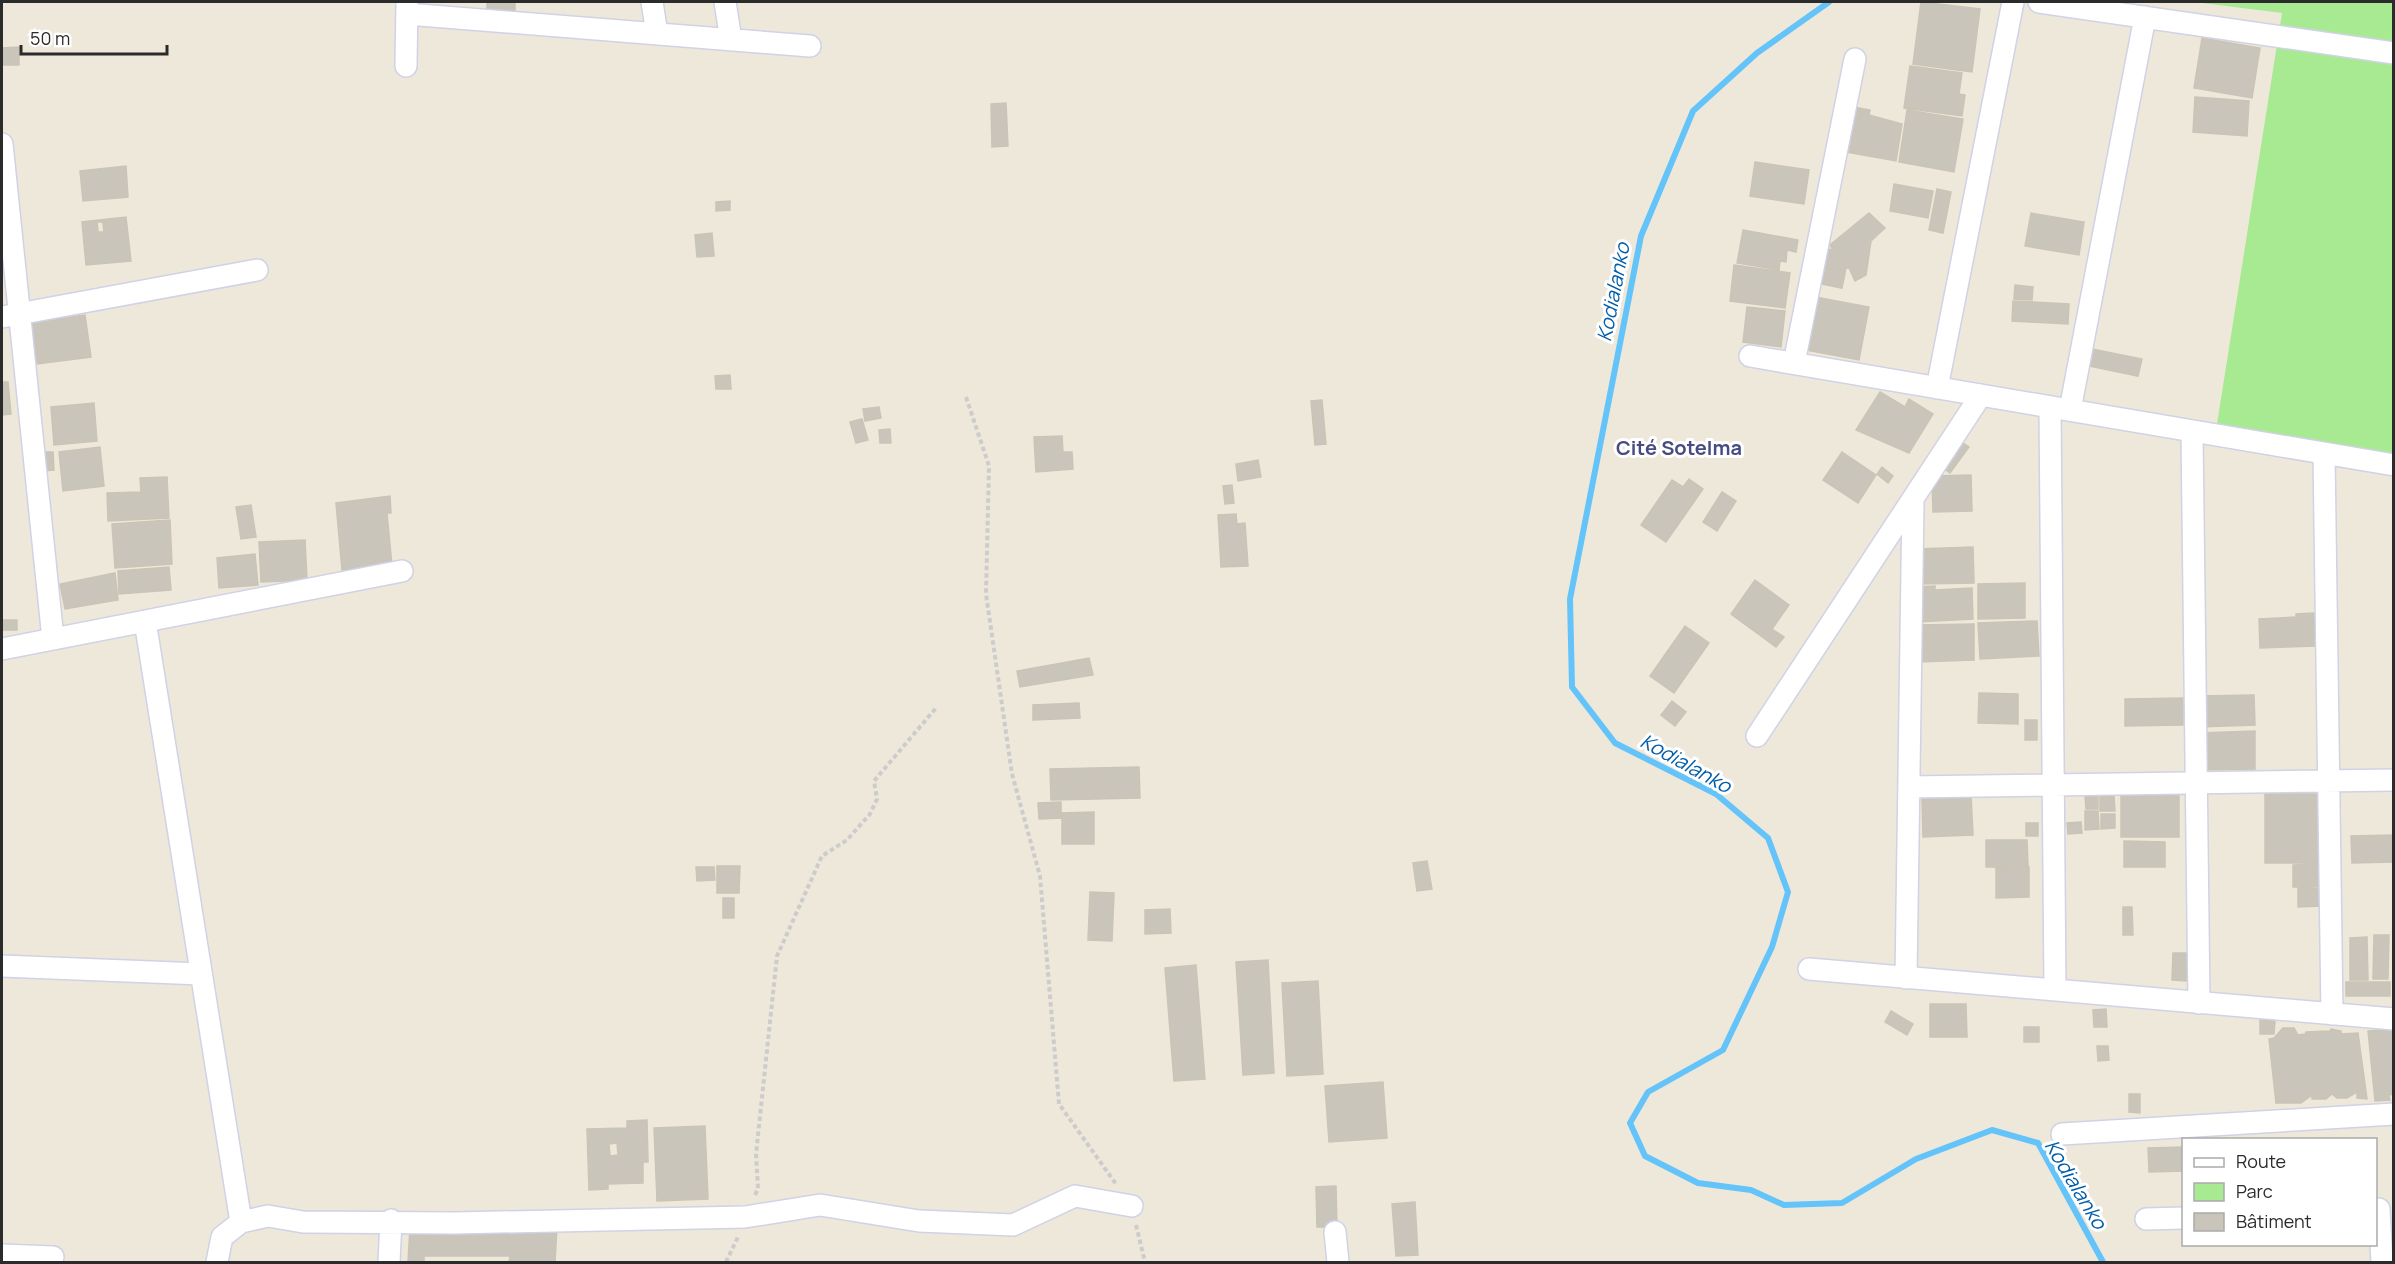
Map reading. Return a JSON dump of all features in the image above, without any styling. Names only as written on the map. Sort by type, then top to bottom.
[{"type":"street","points":[[652,2],[657,34]]},
{"type":"street","points":[[725,2],[731,40]]},
{"type":"street","points":[[1937,388],[2013,2]]},
{"type":"street","points":[[2039,2],[2394,53]]},
{"type":"street","points":[[406,66],[407,8],[657,34],[810,46]]},
{"type":"street","points":[[2055,990],[2052,784],[2060,409],[2145,17]]},
{"type":"street","points":[[1794,363],[1855,59]]},
{"type":"street","points":[[2,144],[11,316],[53,639]]},
{"type":"street","points":[[11,316],[257,270]]},
{"type":"street","points":[[1750,356],[2394,465]]},
{"type":"street","points":[[1757,736],[1981,395]]},
{"type":"street","points":[[2192,431],[2199,1003]]},
{"type":"street","points":[[2324,454],[2332,1014]]},
{"type":"street","points":[[1906,978],[1912,501]]},
{"type":"street","points":[[2,649],[402,571]]},
{"type":"street","points":[[145,621],[241,1222]]},
{"type":"street","points":[[1909,787],[2394,780]]},
{"type":"street","points":[[2,966],[201,974]]},
{"type":"street","points":[[1809,969],[2394,1019]]},
{"type":"street","points":[[2062,1134],[2394,1114]]},
{"type":"street","points":[[217,1263],[222,1237],[241,1222],[267,1216],[303,1222],[391,1220],[455,1223],[745,1217],[820,1205],[919,1221],[1013,1225],[1075,1196],[1132,1206]]},
{"type":"street","points":[[2382,1263],[2383,1209]]},
{"type":"street","points":[[2146,1219],[2182,1218]]},
{"type":"street","points":[[389,1263],[391,1220]]},
{"type":"street","points":[[1335,1232],[1338,1263]]},
{"type":"street","points":[[2,1255],[53,1257]]},
{"type":"path","points":[[966,397],[989,466],[986,594],[1012,774],[1040,876],[1059,1104],[1132,1206],[1145,1263]]},
{"type":"path","points":[[726,1263],[758,1189],[756,1154],[777,956],[822,856],[847,840],[870,814],[877,799],[874,781],[936,708]]},
{"type":"green space","points":[[2194,2],[2393,2],[2393,458],[2217,424],[2282,13]]},
{"type":"building","points":[[487,2],[515,2],[515,12],[487,12]]},
{"type":"building","points":[[1921,2],[1980,9],[1972,72],[1913,64]]},
{"type":"building","points":[[2202,38],[2260,48],[2252,98],[2194,88]]},
{"type":"building","points":[[19,47],[19,65],[2,65],[2,48]]},
{"type":"building","points":[[1910,66],[1962,73],[1959,94],[1965,95],[1962,116],[1904,108]]},
{"type":"building","points":[[2195,97],[2249,101],[2247,136],[2193,132]]},
{"type":"building","points":[[1006,103],[1008,146],[992,147],[991,104]]},
{"type":"building","points":[[1848,106],[1870,110],[1869,115],[1902,124],[1896,161],[1840,151]]},
{"type":"building","points":[[1907,110],[1963,119],[1954,172],[1899,162]]},
{"type":"building","points":[[1755,162],[1809,170],[1804,204],[1750,196]]},
{"type":"building","points":[[126,166],[128,197],[83,201],[80,171]]},
{"type":"building","points":[[1894,184],[1933,191],[1928,218],[1890,211]]},
{"type":"building","points":[[1937,189],[1951,192],[1943,233],[1929,230]]},
{"type":"building","points":[[730,201],[730,210],[716,211],[716,202]]},
{"type":"building","points":[[1869,213],[1885,228],[1871,241],[1866,275],[1855,281],[1849,268],[1846,268],[1842,288],[1816,283],[1821,248],[1833,250],[1830,245]]},
{"type":"building","points":[[2031,213],[2084,222],[2079,255],[2025,246]]},
{"type":"building","points":[[126,217],[131,261],[86,265],[82,222]],"holes":[[[97,222],[103,222],[104,232],[98,232]]]},
{"type":"building","points":[[1743,230],[1798,240],[1796,252],[1787,250],[1786,262],[1780,261],[1779,270],[1737,263]]},
{"type":"building","points":[[712,233],[714,256],[697,257],[695,235]]},
{"type":"building","points":[[1734,265],[1790,273],[1785,308],[1730,301]]},
{"type":"building","points":[[2015,285],[2033,287],[2032,300],[2014,299]]},
{"type":"building","points":[[1810,296],[1869,307],[1859,360],[1800,349]]},
{"type":"building","points":[[2013,301],[2069,304],[2068,324],[2012,321]]},
{"type":"building","points":[[1747,307],[1785,311],[1781,347],[1743,342]]},
{"type":"building","points":[[85,315],[91,357],[37,364],[31,322]]},
{"type":"building","points":[[2087,348],[2142,359],[2138,376],[2084,365]]},
{"type":"building","points":[[730,375],[731,389],[716,389],[715,376]]},
{"type":"building","points":[[2,382],[8,382],[11,414],[2,415]]},
{"type":"building","points":[[1880,392],[1905,407],[1909,399],[1933,414],[1909,453],[1856,430]]},
{"type":"building","points":[[1322,400],[1326,444],[1315,445],[1311,401]]},
{"type":"building","points":[[94,403],[97,441],[54,445],[51,407]]},
{"type":"building","points":[[879,407],[881,418],[865,421],[863,409]]},
{"type":"building","points":[[862,419],[868,440],[856,443],[850,422]]},
{"type":"building","points":[[890,429],[891,443],[880,443],[879,430]]},
{"type":"building","points":[[1062,436],[1063,452],[1072,452],[1073,469],[1036,472],[1034,437]]},
{"type":"building","points":[[1957,439],[1969,447],[1950,473],[1939,465]]},
{"type":"building","points":[[100,447],[104,486],[63,491],[59,452]]},
{"type":"building","points":[[40,452],[53,452],[54,470],[41,471]]},
{"type":"building","points":[[1842,452],[1876,475],[1858,503],[1823,480]]},
{"type":"building","points":[[1258,460],[1261,477],[1238,481],[1236,464]]},
{"type":"building","points":[[1882,467],[1893,476],[1888,483],[1877,474]]},
{"type":"building","points":[[1971,475],[1972,511],[1933,512],[1932,476]]},
{"type":"building","points":[[167,477],[169,518],[108,521],[107,493],[141,492],[140,478]]},
{"type":"building","points":[[1689,479],[1703,489],[1666,542],[1641,525],[1672,480],[1683,487]]},
{"type":"building","points":[[1232,485],[1234,503],[1225,504],[1223,486]]},
{"type":"building","points":[[1722,492],[1736,501],[1717,531],[1703,522]]},
{"type":"building","points":[[390,496],[391,513],[387,513],[392,566],[342,570],[336,503]]},
{"type":"building","points":[[251,505],[256,537],[241,539],[236,507]]},
{"type":"building","points":[[1236,514],[1237,524],[1245,523],[1248,566],[1221,567],[1218,515]]},
{"type":"building","points":[[170,520],[172,564],[115,568],[112,524]]},
{"type":"building","points":[[305,540],[307,580],[261,582],[259,542]]},
{"type":"building","points":[[1973,547],[1974,583],[1918,584],[1917,549]]},
{"type":"building","points":[[255,554],[258,585],[219,588],[217,558]]},
{"type":"building","points":[[169,567],[171,590],[119,594],[118,571]]},
{"type":"building","points":[[115,573],[118,600],[65,609],[60,584]]},
{"type":"building","points":[[1755,580],[1789,605],[1772,629],[1784,637],[1776,647],[1731,614]]},
{"type":"building","points":[[2025,583],[2025,618],[1978,619],[1978,584]]},
{"type":"building","points":[[1935,586],[1935,590],[1972,588],[1973,619],[1917,622],[1915,587]]},
{"type":"building","points":[[2314,613],[2315,646],[2260,648],[2259,619],[2296,617],[2296,614]]},
{"type":"building","points":[[2,620],[17,620],[17,630],[2,630]]},
{"type":"building","points":[[2037,621],[2039,656],[1980,659],[1978,623]]},
{"type":"building","points":[[1974,624],[1974,660],[1917,662],[1916,625]]},
{"type":"building","points":[[1685,626],[1709,643],[1674,693],[1650,676]]},
{"type":"building","points":[[1089,658],[1093,675],[1020,687],[1017,671]]},
{"type":"building","points":[[1979,693],[2018,694],[2018,724],[1978,723]]},
{"type":"building","points":[[2254,695],[2255,725],[2198,727],[2198,696]]},
{"type":"building","points":[[2183,698],[2183,725],[2125,726],[2125,699]]},
{"type":"building","points":[[1672,701],[1686,712],[1675,726],[1661,715]]},
{"type":"building","points":[[1079,703],[1080,718],[1033,720],[1033,705]]},
{"type":"building","points":[[2025,720],[2037,720],[2037,740],[2025,740]]},
{"type":"building","points":[[2255,731],[2255,769],[2199,770],[2198,733]]},
{"type":"building","points":[[1139,767],[1140,798],[1051,800],[1050,769]]},
{"type":"building","points":[[2121,791],[2179,791],[2179,837],[2121,837]]},
{"type":"building","points":[[2265,794],[2319,794],[2318,863],[2265,863]]},
{"type":"building","points":[[1971,795],[1973,835],[1923,837],[1922,797]]},
{"type":"building","points":[[2098,795],[2098,809],[2086,809],[2085,796]]},
{"type":"building","points":[[2100,796],[2114,796],[2115,811],[2100,811]]},
{"type":"building","points":[[1061,802],[1061,818],[1039,819],[1038,803]]},
{"type":"building","points":[[2085,811],[2098,811],[2099,829],[2085,830]]},
{"type":"building","points":[[1094,812],[1094,844],[1062,844],[1062,813]]},
{"type":"building","points":[[2101,814],[2115,814],[2115,828],[2101,829]]},
{"type":"building","points":[[2081,822],[2082,833],[2068,834],[2067,823]]},
{"type":"building","points":[[2026,823],[2038,823],[2038,836],[2026,836]]},
{"type":"building","points":[[2394,835],[2394,862],[2352,863],[2351,836]]},
{"type":"building","points":[[1986,840],[2027,840],[2028,866],[1986,867]]},
{"type":"building","points":[[2124,841],[2165,842],[2165,867],[2124,867]]},
{"type":"building","points":[[1427,861],[1432,889],[1417,891],[1413,863]]},
{"type":"building","points":[[2321,864],[2322,886],[2293,887],[2293,865]]},
{"type":"building","points":[[717,866],[740,866],[739,893],[717,893]]},
{"type":"building","points":[[696,867],[714,867],[715,880],[697,881]]},
{"type":"building","points":[[2029,867],[2029,897],[1996,898],[1996,868]]},
{"type":"building","points":[[2298,888],[2321,888],[2321,906],[2298,907]]},
{"type":"building","points":[[1090,892],[1114,893],[1112,941],[1088,940]]},
{"type":"building","points":[[723,898],[734,898],[734,918],[723,918]]},
{"type":"building","points":[[2123,907],[2132,907],[2133,935],[2123,935]]},
{"type":"building","points":[[1170,909],[1171,933],[1145,934],[1145,910]]},
{"type":"building","points":[[2374,935],[2389,935],[2388,979],[2373,979]]},
{"type":"building","points":[[2367,937],[2368,980],[2350,980],[2350,938]]},
{"type":"building","points":[[2173,953],[2187,953],[2187,981],[2172,980]]},
{"type":"building","points":[[1268,960],[1274,1073],[1243,1075],[1236,962]]},
{"type":"building","points":[[1196,965],[1205,1079],[1174,1081],[1165,968]]},
{"type":"building","points":[[1318,981],[1323,1074],[1287,1076],[1282,983]]},
{"type":"building","points":[[2346,982],[2390,982],[2390,996],[2346,996]]},
{"type":"building","points":[[1930,1004],[1966,1004],[1967,1037],[1930,1037]]},
{"type":"building","points":[[2106,1009],[2107,1027],[2094,1027],[2093,1010]]},
{"type":"building","points":[[1891,1011],[1913,1024],[1907,1035],[1885,1022]]},
{"type":"building","points":[[2260,1020],[2275,1021],[2274,1034],[2260,1034]]},
{"type":"building","points":[[2024,1027],[2039,1027],[2039,1042],[2024,1042]]},
{"type":"building","points":[[2283,1028],[2294,1028],[2298,1035],[2331,1029],[2341,1031],[2341,1034],[2358,1033],[2367,1099],[2357,1098],[2357,1092],[2347,1098],[2337,1098],[2332,1094],[2326,1099],[2312,1099],[2312,1095],[2301,1103],[2276,1103],[2269,1039],[2274,1038]]},
{"type":"building","points":[[2394,1029],[2394,1094],[2389,1095],[2390,1100],[2375,1101],[2368,1031]]},
{"type":"building","points":[[2097,1046],[2108,1046],[2109,1060],[2098,1061]]},
{"type":"building","points":[[1383,1082],[1387,1138],[1329,1142],[1325,1086]]},
{"type":"building","points":[[2129,1094],[2140,1094],[2140,1113],[2129,1112]]},
{"type":"building","points":[[647,1120],[648,1162],[643,1162],[643,1183],[608,1184],[608,1189],[589,1190],[587,1129],[627,1128],[627,1121]],"holes":[[[617,1143],[618,1155],[610,1156],[609,1144]]]},
{"type":"building","points":[[705,1126],[708,1199],[657,1201],[654,1128]]},
{"type":"building","points":[[2182,1147],[2182,1171],[2149,1172],[2148,1148]]},
{"type":"building","points":[[1336,1186],[1337,1227],[1317,1227],[1316,1187]]},
{"type":"building","points":[[1415,1202],[1418,1255],[1396,1256],[1392,1204]]},
{"type":"building","points":[[410,1227],[557,1227],[555,1262],[509,1262],[510,1256],[424,1256],[424,1262],[408,1262]]},
{"type":"waterway","name":"Kodialanko","points":[[1829,2],[1757,53],[1693,111],[1641,236],[1570,599],[1572,687],[1615,743],[1716,794],[1768,838],[1788,892],[1772,947],[1723,1050],[1648,1092],[1630,1123],[1645,1156],[1698,1183],[1751,1190],[1784,1205],[1842,1203],[1916,1159],[1992,1130],[2038,1143],[2103,1262]]},
{"type":"district","name":"Cité Sotelma","points":[[1679,447]]}]
